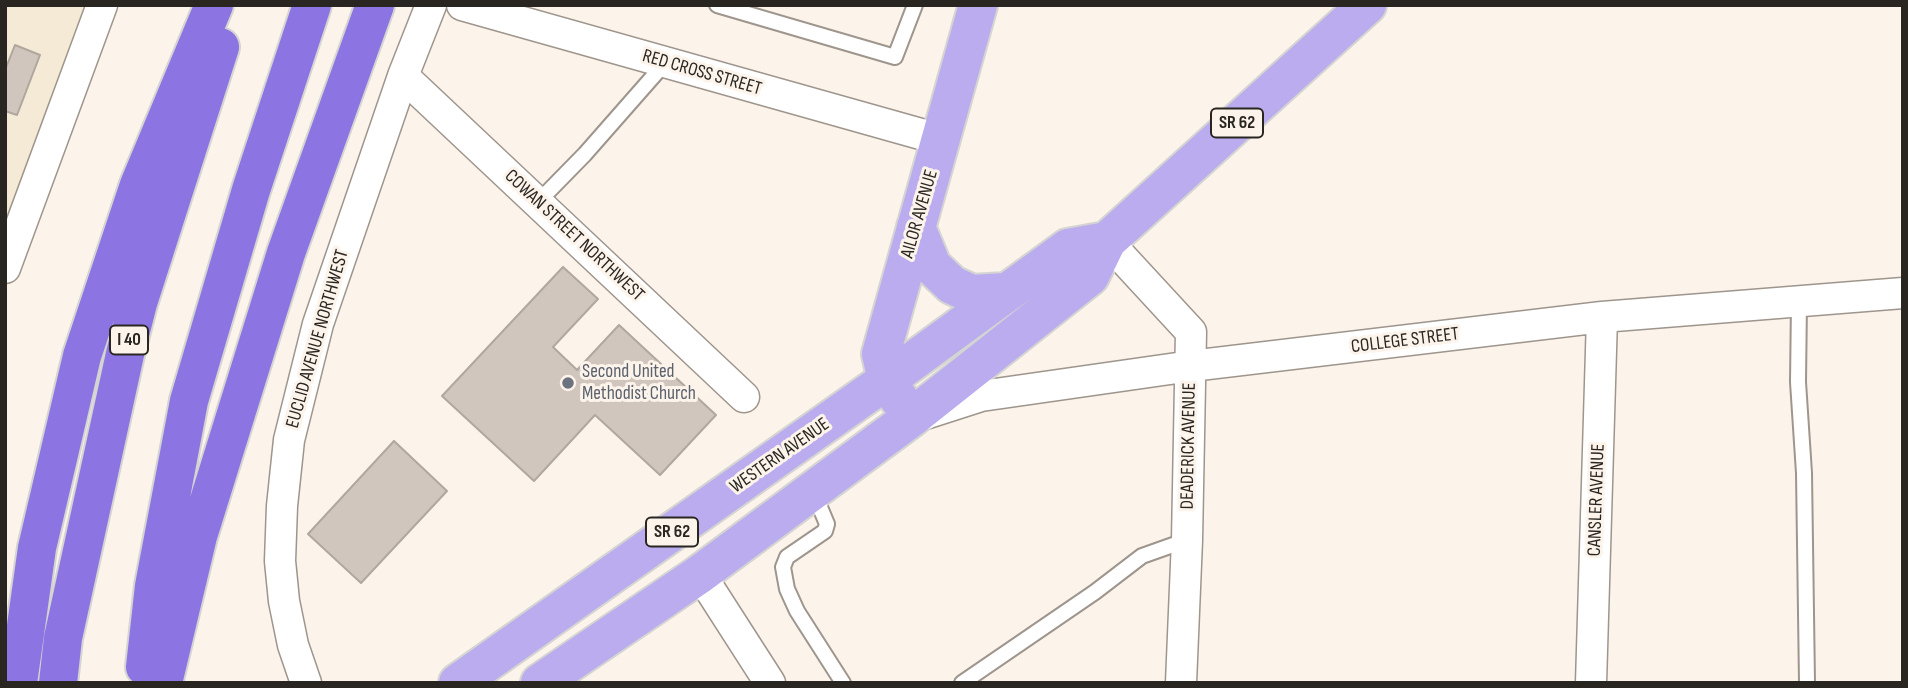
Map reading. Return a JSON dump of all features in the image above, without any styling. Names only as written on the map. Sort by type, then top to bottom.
[{"type":"highway","points":[[18,683],[37,548],[82,356],[139,185],[214,5]]},
{"type":"highway","name":"I 40","points":[[58,683],[63,638],[125,354],[142,291],[234,5]]},
{"type":"highway","points":[[144,683],[154,586],[189,401],[251,190],[312,5]]},
{"type":"highway","points":[[163,683],[198,537],[286,253],[375,5]]},
{"type":"highway","points":[[37,683],[50,590],[71,507],[125,354]]},
{"type":"main road","name":"AILOR AVENUE","points":[[911,418],[887,380],[881,354],[978,5]]},
{"type":"main road","name":"SR 62","points":[[540,683],[699,574],[911,418],[1090,275],[1107,241],[1367,5]]},
{"type":"main road","points":[[916,227],[932,267],[952,285],[972,294],[1006,292]]},
{"type":"main road","name":"WESTERN AVENUE","points":[[457,683],[887,380],[1068,248],[1107,241]]},
{"type":"street","points":[[5,268],[102,5]]},
{"type":"street","name":"EUCLID AVENUE NORTHWEST","points":[[306,683],[293,645],[284,601],[280,561],[289,439],[318,324],[402,76],[431,5]]},
{"type":"street","name":"RED CROSS STREET","points":[[463,5],[942,140]]},
{"type":"street","name":"COWAN STREET NORTHWEST","points":[[402,76],[744,397]]},
{"type":"street","name":"DEADERICK AVENUE","points":[[1107,241],[1191,332],[1181,683]]},
{"type":"street","name":"COLLEGE STREET","points":[[911,418],[981,396],[1191,366],[1602,317],[1903,293]]},
{"type":"street","name":"CANSLER AVENUE","points":[[1591,683],[1602,317]]},
{"type":"street","points":[[699,574],[770,683]]},
{"type":"lane","points":[[718,5],[895,57],[915,5]]},
{"type":"lane","points":[[538,202],[585,154],[664,63]]},
{"type":"lane","points":[[1799,302],[1798,382],[1804,473],[1807,683]]},
{"type":"lane","points":[[813,489],[827,524],[825,531],[787,557],[783,567],[787,589],[797,611],[843,683]]},
{"type":"lane","points":[[962,683],[1095,592],[1142,556],[1187,540]]},
{"type":"shaded area","points":[[5,5],[96,5],[5,237]]},
{"type":"building","points":[[15,45],[40,55],[17,115],[5,111],[5,70]]},
{"type":"building","name":"Second United Methodist Church","points":[[563,267],[598,299],[553,347],[577,370],[619,325],[716,415],[660,475],[595,415],[534,481],[442,396]]},
{"type":"building","points":[[394,441],[447,491],[361,583],[308,534]]},
{"type":"place","name":"Second United Methodist Church","points":[[568,383]]}]
